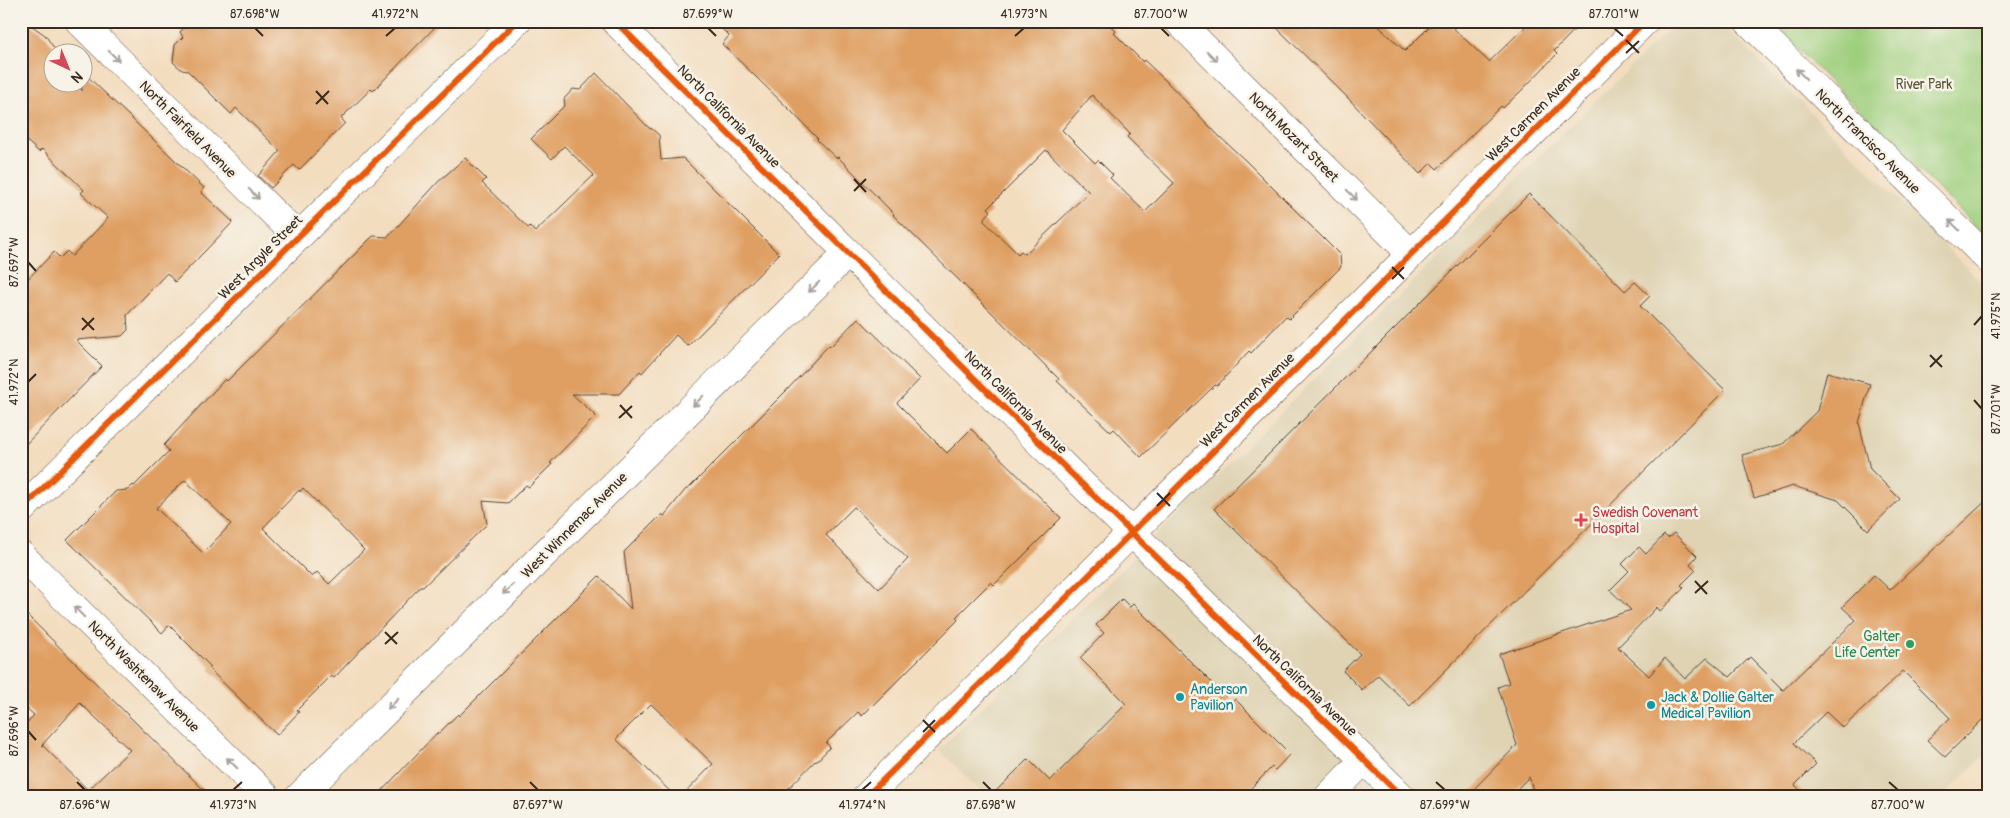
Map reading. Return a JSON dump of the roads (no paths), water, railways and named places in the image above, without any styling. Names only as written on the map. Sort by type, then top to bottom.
[{"type":"street","name":"North Fairfield Avenue","points":[[79,21],[298,237]]},
{"type":"street","name":"West Argyle Street","points":[[21,510],[517,21]]},
{"type":"street","name":"North California Avenue","points":[[615,21],[1132,534],[1402,797]]},
{"type":"street","name":"North Mozart Street","points":[[1178,21],[1410,253]]},
{"type":"street","name":"West Carmen Avenue","points":[[866,797],[1645,21]]},
{"type":"street","name":"North Francisco Avenue","points":[[1748,21],[1989,260]]},
{"type":"street","name":"West Winnemac Avenue","points":[[299,797],[848,252]]},
{"type":"street","name":"North Washtenaw Avenue","points":[[21,555],[266,797]]},
{"type":"street","points":[[1328,797],[1364,760]]},
{"type":"place","name":"Swedish Covenant Hospital","points":[[1581,520]]},
{"type":"place","name":"Galter Life Center","points":[[1910,644]]},
{"type":"place","name":"Anderson Pavilion","points":[[1180,697]]},
{"type":"place","name":"Jack & Dollie Galter Medical Pavilion","points":[[1651,705]]},
{"type":"park label","name":"River Park","points":[[1924,84]]}]
